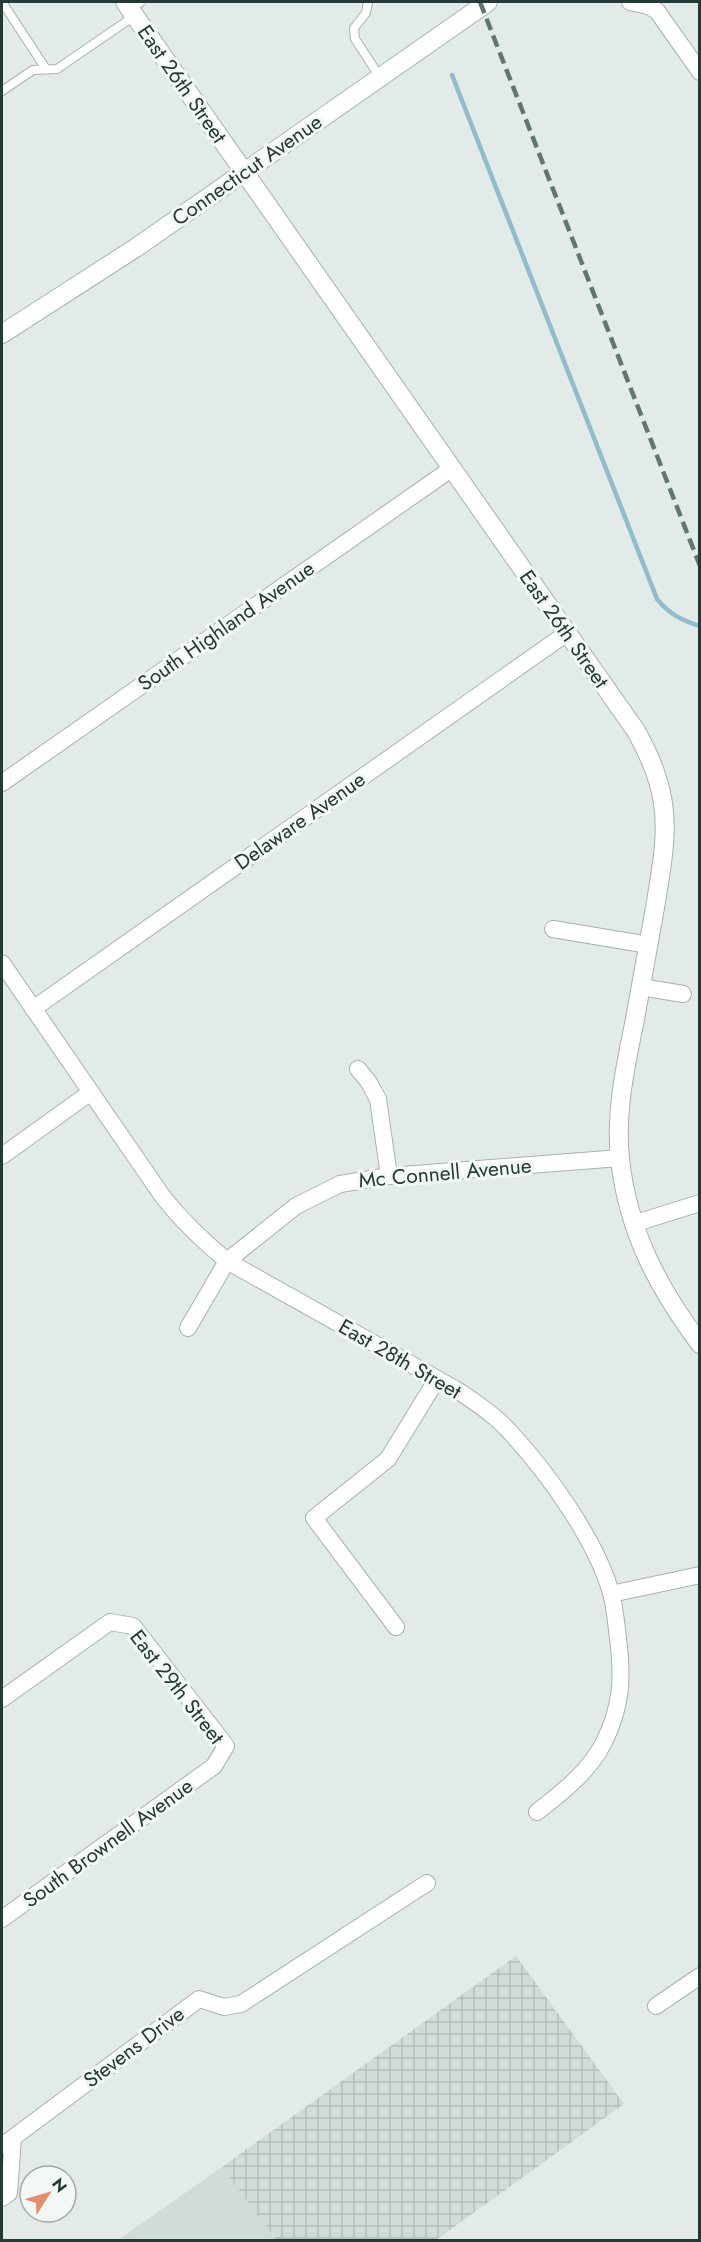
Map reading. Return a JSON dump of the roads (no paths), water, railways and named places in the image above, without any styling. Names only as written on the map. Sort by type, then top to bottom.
[{"type":"street","name":"Connecticut Avenue","points":[[2,334],[137,247],[488,2]]},
{"type":"street","points":[[630,2],[648,6],[657,11],[699,72]]},
{"type":"street","name":"East 26th Street","points":[[132,4],[243,173],[636,731],[656,773],[663,804],[665,835],[649,945],[623,1077],[620,1108],[620,1158],[633,1224],[654,1275],[671,1305],[699,1344]]},
{"type":"street","name":"South Highland Avenue","points":[[2,783],[451,469]]},
{"type":"street","name":"Delaware Avenue","points":[[33,1009],[567,633]]},
{"type":"street","points":[[553,930],[649,945]]},
{"type":"street","name":"East 28th Street","points":[[2,963],[163,1197],[182,1221],[227,1261],[437,1379],[483,1408],[509,1431],[527,1452],[571,1511],[593,1547],[611,1594],[621,1668],[621,1688],[618,1708],[602,1746],[588,1767],[537,1812]]},
{"type":"street","points":[[641,987],[683,994]]},
{"type":"street","points":[[358,1069],[378,1099],[389,1176]]},
{"type":"street","points":[[2,1156],[91,1092]]},
{"type":"street","name":"Mc Connell Avenue","points":[[188,1328],[227,1261],[296,1206],[340,1184],[389,1176],[620,1158]]},
{"type":"street","points":[[633,1224],[699,1203]]},
{"type":"street","points":[[396,1627],[314,1518],[388,1459],[437,1379]]},
{"type":"street","points":[[611,1594],[699,1575]]},
{"type":"street","name":"East 29th Street","points":[[2,1699],[110,1622],[133,1626],[226,1746],[214,1766]]},
{"type":"street","name":"South Brownell Avenue","points":[[2,1919],[214,1766]]},
{"type":"street","name":"Stevens Drive","points":[[7,2142],[199,1999],[224,2007],[241,2004],[427,1883]]},
{"type":"street","points":[[656,2006],[699,1976]]},
{"type":"street","points":[[2,2198],[9,2193],[7,2142]]},
{"type":"lane","points":[[2,2],[46,69]]},
{"type":"lane","points":[[368,2],[366,13],[354,28],[355,39],[380,77]]},
{"type":"lane","points":[[2,91],[26,72],[57,69],[127,21],[132,4]]},
{"type":"waterway","points":[[452,75],[657,599],[676,616],[700,626]]},
{"type":"railway","points":[[480,2],[700,566]]}]
